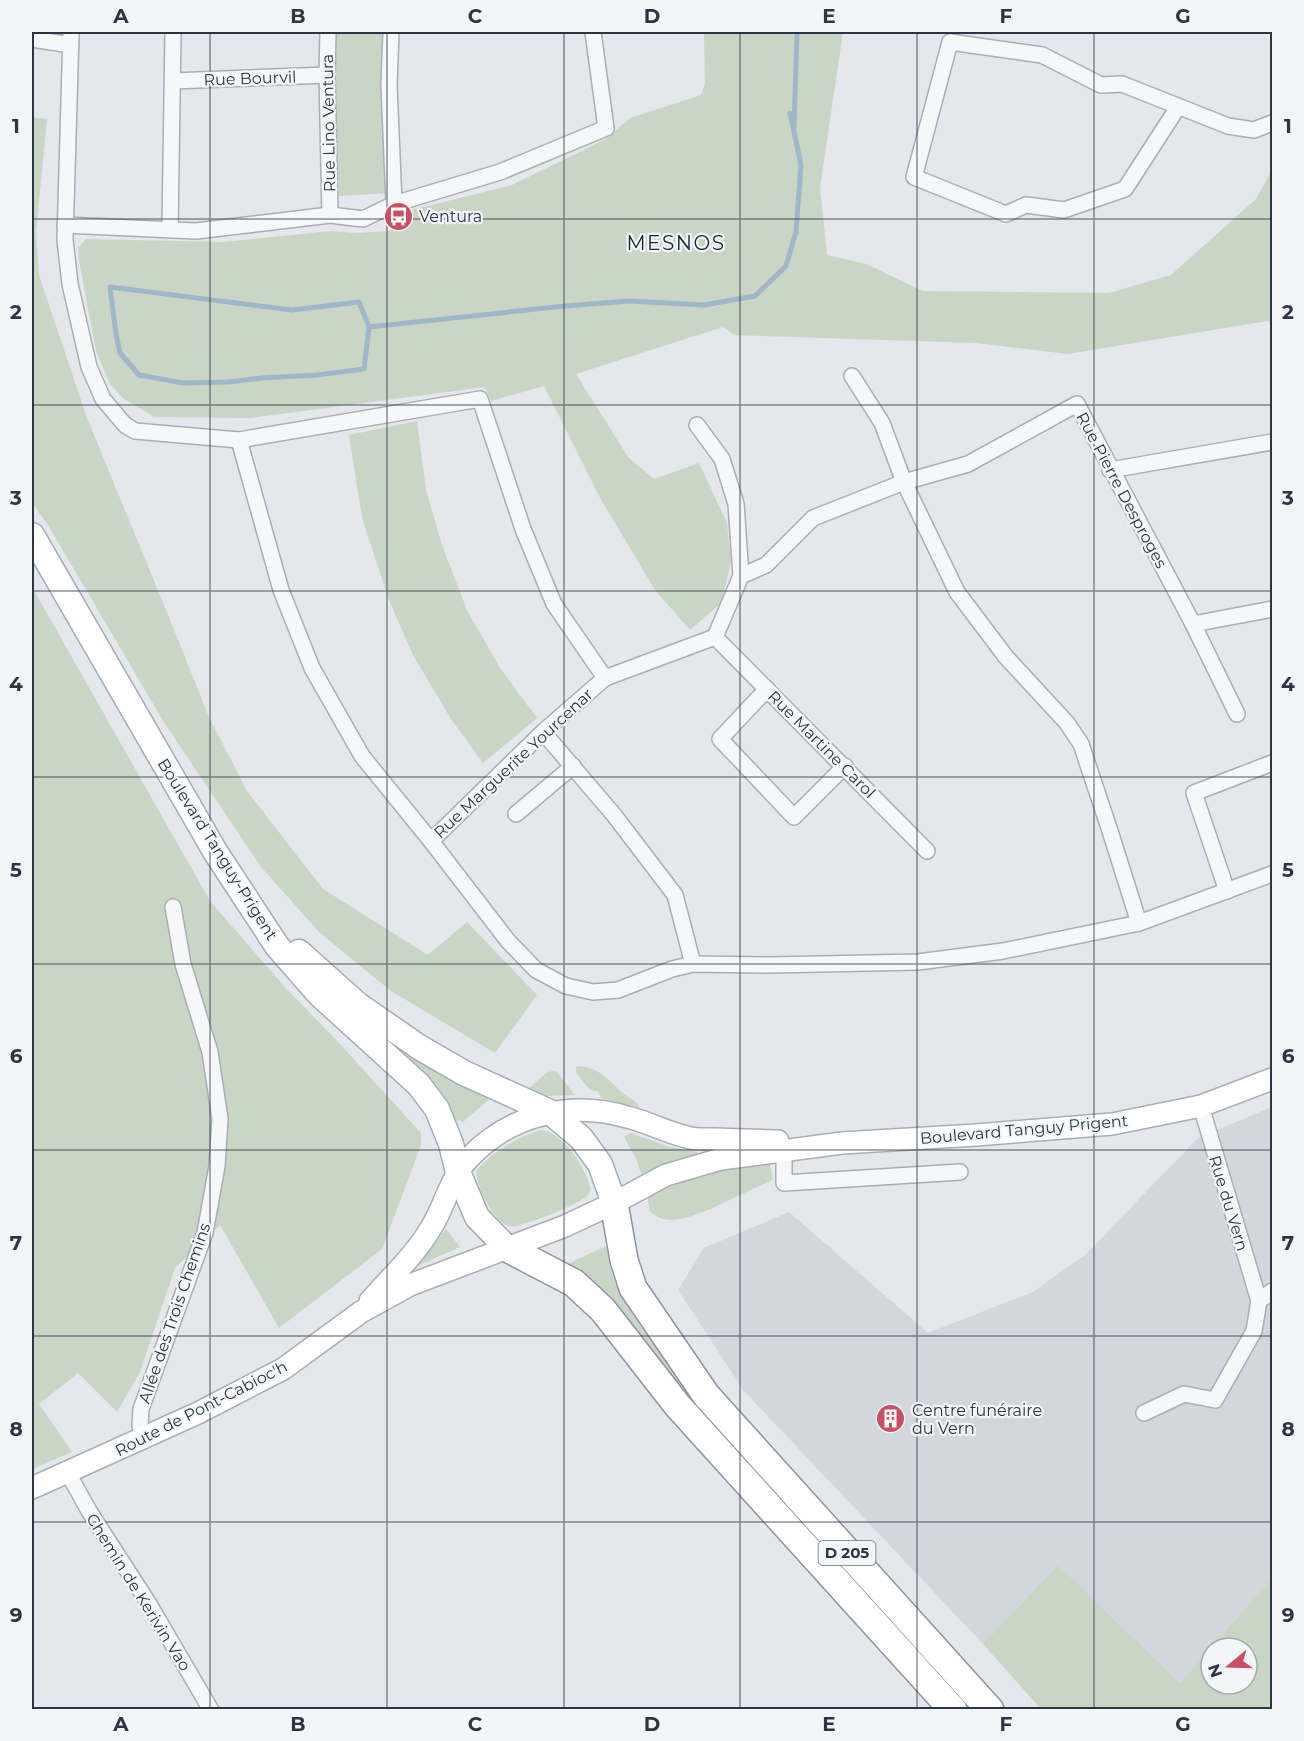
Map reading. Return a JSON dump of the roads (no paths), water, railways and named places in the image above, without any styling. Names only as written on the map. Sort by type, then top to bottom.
[{"type":"highway","name":"D 205","points":[[614,1203],[624,1260],[633,1288],[705,1395],[990,1710]]},
{"type":"highway","name":"D 205","points":[[507,1248],[574,1283],[603,1310],[678,1405],[953,1710]]},
{"type":"main road","name":"Boulevard Tanguy-Prigent","points":[[32,535],[216,852],[277,946],[320,995],[419,1085],[437,1109],[451,1144],[458,1172],[477,1217],[507,1248]]},
{"type":"main road","name":"Boulevard Tanguy Prigent","points":[[243,894],[300,953],[366,1010],[419,1047],[464,1073],[550,1112],[581,1138],[600,1164],[614,1203]]},
{"type":"street","points":[[170,229],[173,32]]},
{"type":"street","name":"Rue Lino Ventura","points":[[328,32],[330,214]]},
{"type":"street","points":[[391,32],[389,86],[394,204]]},
{"type":"street","points":[[65,225],[196,231],[330,214],[363,219],[394,204],[500,172],[606,128],[593,32]]},
{"type":"street","points":[[32,39],[71,38],[65,225],[70,284],[89,367],[104,399],[125,425],[135,431],[239,440],[480,399],[523,529],[554,604],[605,678]]},
{"type":"street","points":[[1178,107],[1125,189],[1064,210],[1026,205],[1006,214],[914,177],[950,42],[1042,55],[1101,85],[1122,84],[1228,126],[1254,130],[1272,123]]},
{"type":"street","name":"Rue Bourvil","points":[[173,81],[327,75]]},
{"type":"street","points":[[852,376],[882,423],[904,482],[957,592],[1006,657],[1067,723],[1081,744],[1139,923]]},
{"type":"street","name":"Rue Pierre Desproges","points":[[904,482],[968,464],[1077,405],[1193,624],[1237,714]]},
{"type":"street","points":[[697,425],[722,459],[736,504],[741,576],[715,637]]},
{"type":"street","name":"Rue Marguerite Yourcenar","points":[[239,440],[281,590],[312,668],[362,756],[431,841],[543,732],[605,678],[715,637]]},
{"type":"street","points":[[1110,470],[1272,442]]},
{"type":"street","points":[[741,576],[766,566],[813,518],[904,482]]},
{"type":"street","points":[[1193,624],[1272,609]]},
{"type":"street","name":"Rue Martine Carol","points":[[715,637],[927,851]]},
{"type":"street","points":[[766,689],[720,739],[794,817],[845,766]]},
{"type":"street","points":[[543,732],[614,815],[675,895],[693,964]]},
{"type":"street","points":[[1227,891],[1194,793],[1272,763]]},
{"type":"street","points":[[516,814],[573,766]]},
{"type":"street","points":[[431,841],[508,941],[536,970],[566,986],[593,992],[618,990],[672,969],[693,964],[918,962],[1003,951],[1139,923],[1272,874]]},
{"type":"street","name":"Allée des Trois Chemins","points":[[143,1438],[140,1426],[141,1409],[205,1233],[217,1166],[220,1119],[210,1052],[183,964],[173,907]]},
{"type":"street","name":"Boulevard Tanguy Prigent","points":[[614,1203],[666,1175],[721,1159],[842,1143],[1112,1124],[1201,1106],[1272,1079]]},
{"type":"street","name":"Rue du Vern","points":[[1144,1413],[1184,1394],[1215,1400],[1254,1331],[1259,1301],[1201,1106]]},
{"type":"street","name":"Boulevard Tanguy Prigent","points":[[458,1172],[468,1159],[492,1138],[517,1124],[550,1112],[575,1109],[606,1111],[689,1138],[842,1143]]},
{"type":"street","points":[[784,1150],[784,1183],[960,1172]]},
{"type":"street","name":"Route de Pont-Cabioc'h","points":[[361,1312],[411,1255],[432,1227],[458,1172]]},
{"type":"street","points":[[507,1248],[565,1226],[614,1203]]},
{"type":"street","name":"Route de Pont-Cabioc'h","points":[[32,1488],[198,1413],[283,1369],[361,1312],[410,1285],[507,1248]]},
{"type":"street","points":[[1259,1301],[1272,1291]]},
{"type":"street","name":"Chemin de Kerivin Vao","points":[[68,1473],[211,1710]]},
{"type":"waterway","points":[[369,327],[565,306],[629,301],[704,305],[755,296],[786,266],[796,232],[801,165],[790,113],[794,127],[797,32]]},
{"type":"waterway","points":[[110,287],[292,310],[359,302],[369,327],[364,369],[229,382],[183,383],[139,375],[120,353],[110,287]]},
{"type":"place","name":"Ventura","points":[[398,216]]},
{"type":"place","name":"Centre funéraire du Vern","points":[[891,1419]]},
{"type":"district","name":"MESNOS","points":[[676,243]]}]
